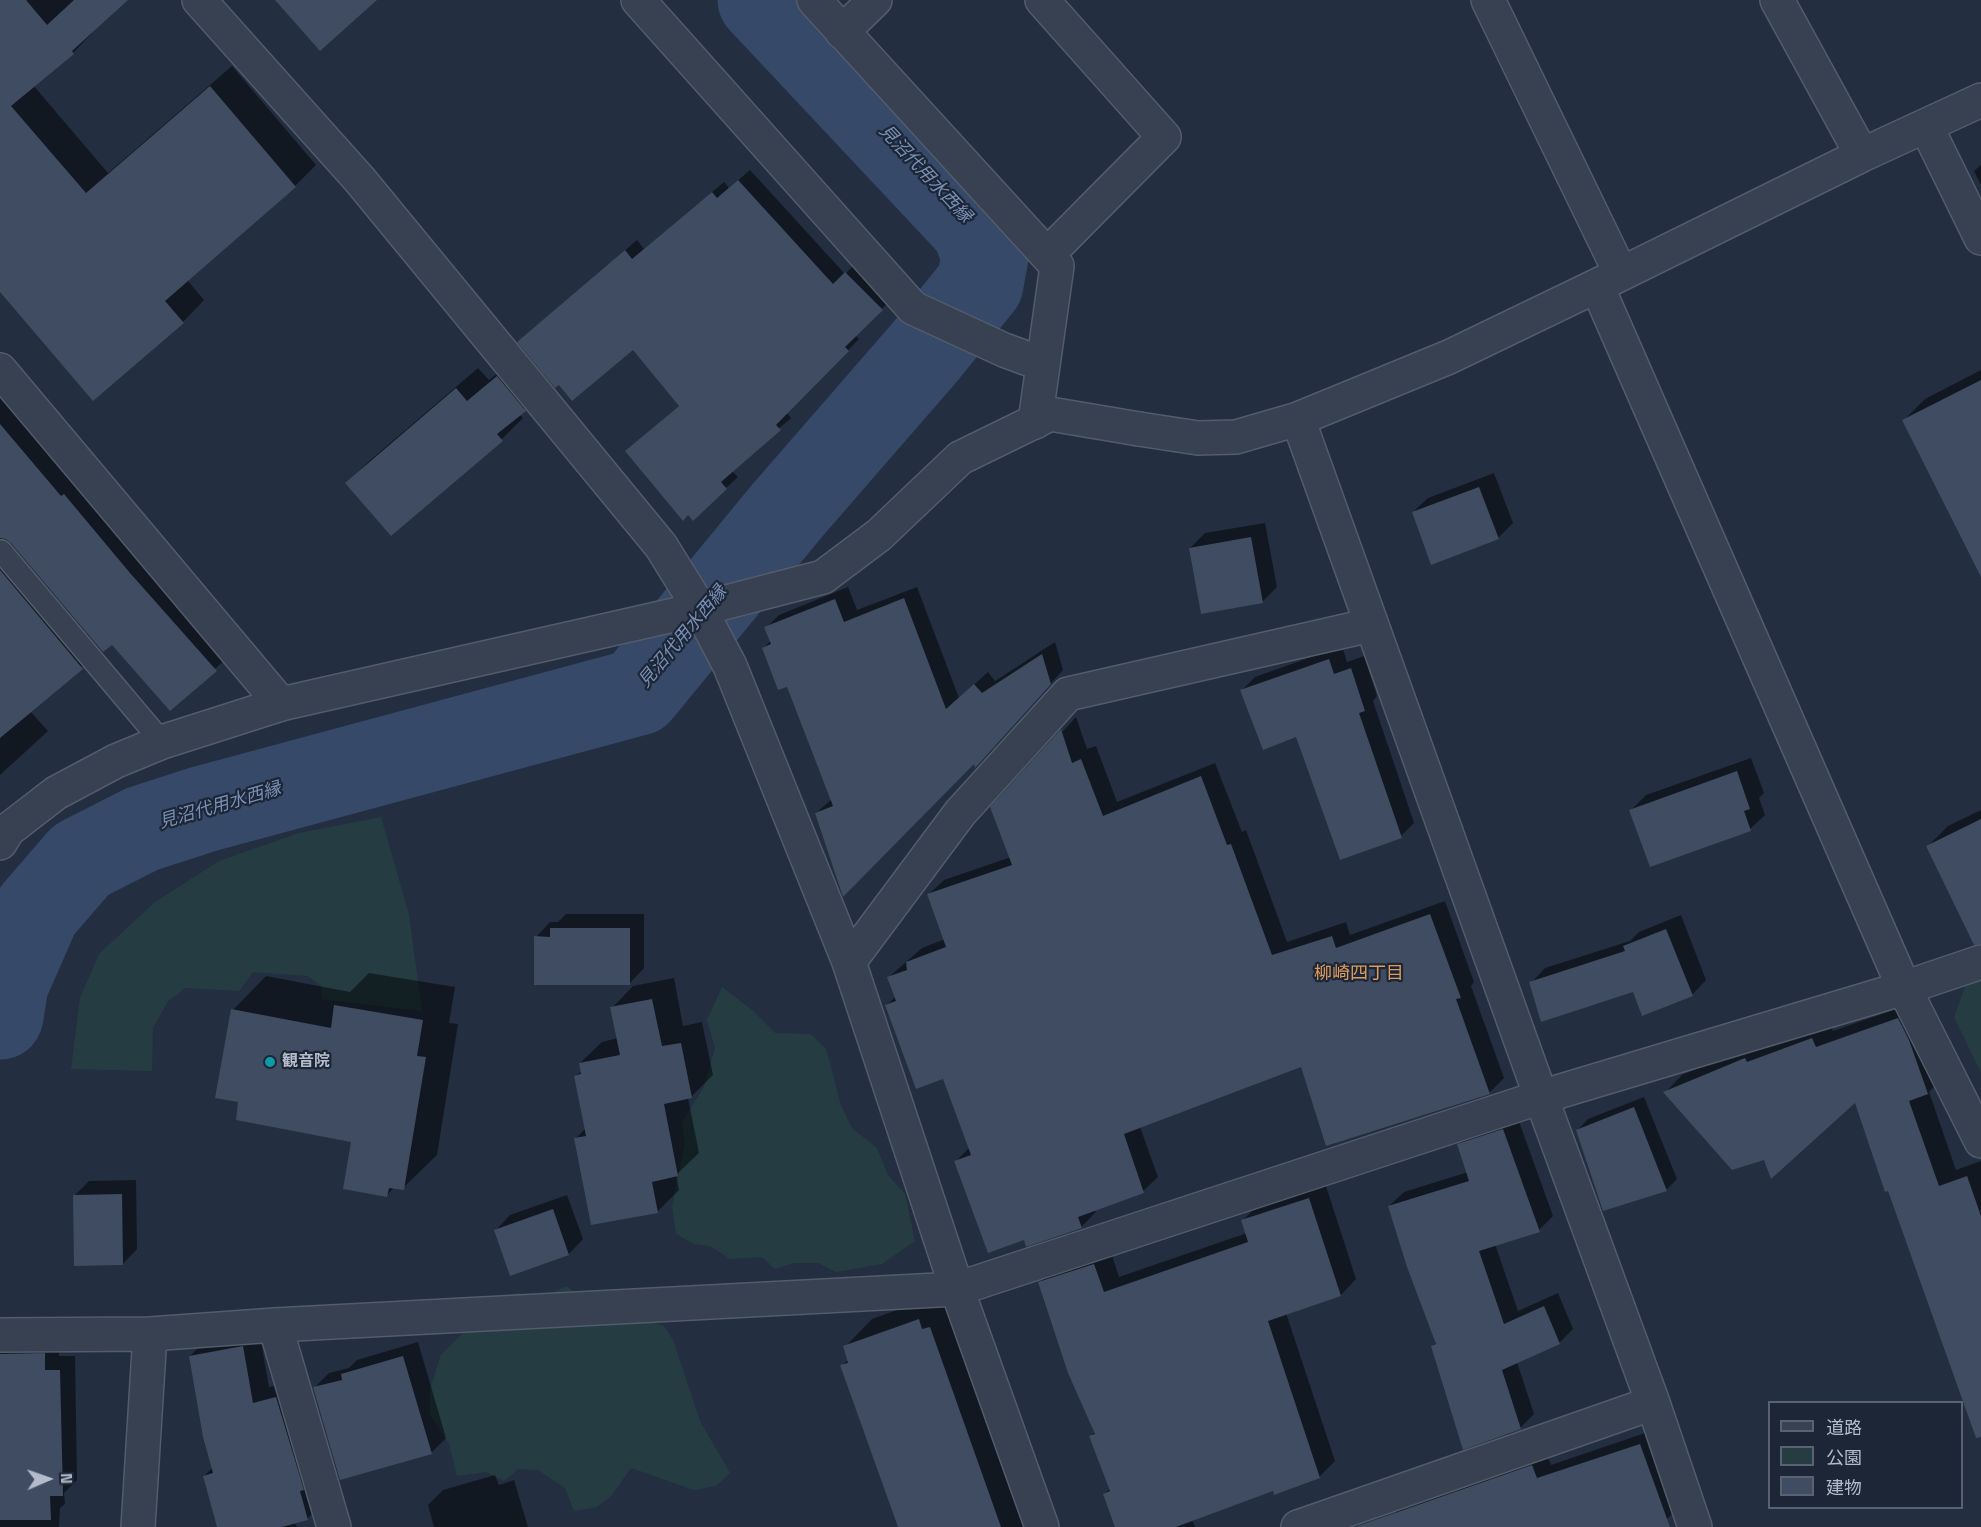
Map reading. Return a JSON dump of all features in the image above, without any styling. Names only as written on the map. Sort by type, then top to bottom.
[{"type":"street","points":[[199,0],[360,180],[661,546],[700,609],[730,666],[849,962],[957,1289],[1042,1527]]},
{"type":"street","points":[[638,0],[913,308],[1004,350],[1042,364]]},
{"type":"street","points":[[814,0],[1056,266],[1035,422]]},
{"type":"street","points":[[842,32],[875,0]]},
{"type":"street","points":[[1042,0],[1164,137],[1047,255]]},
{"type":"street","points":[[1488,0],[1609,280],[1904,988],[1981,1141]]},
{"type":"street","points":[[1776,0],[1862,155]]},
{"type":"street","points":[[0,843],[8,830],[56,793],[116,762],[162,742],[281,704],[700,609],[823,577],[879,535],[960,458],[1050,414],[1198,438],[1236,437],[1298,419],[1449,357],[1862,155],[1981,100]]},
{"type":"street","points":[[1926,126],[1981,238]]},
{"type":"street","points":[[0,370],[281,704]]},
{"type":"street","points":[[1298,419],[1653,1403],[1695,1527]]},
{"type":"street","points":[[849,962],[960,813],[1068,694],[1371,625]]},
{"type":"street","points":[[4,1335],[150,1334],[275,1325],[957,1289],[1541,1097],[1904,988],[1981,962]]},
{"type":"street","points":[[275,1325],[334,1527]]},
{"type":"street","points":[[138,1527],[150,1334]]},
{"type":"street","points":[[1298,1527],[1653,1403]]},
{"type":"lane","points":[[1,550],[162,742]]},
{"type":"green space","points":[[381,817],[409,915],[422,1011],[322,999],[321,986],[308,976],[253,972],[239,991],[186,988],[168,1001],[153,1028],[152,1071],[71,1069],[80,998],[99,954],[155,902],[219,861],[299,833]]},
{"type":"green space","points":[[1981,979],[1981,1073],[1954,1017],[1966,984]]},
{"type":"green space","points":[[722,987],[752,1010],[775,1033],[811,1034],[826,1049],[841,1105],[852,1128],[877,1148],[888,1175],[905,1194],[915,1241],[882,1264],[836,1272],[818,1263],[794,1263],[775,1269],[762,1257],[730,1259],[710,1246],[694,1244],[676,1234],[672,1206],[685,1144],[682,1122],[704,1087],[715,1048],[707,1020]]},
{"type":"green space","points":[[566,1286],[616,1320],[646,1320],[664,1326],[673,1340],[700,1421],[730,1473],[716,1486],[694,1490],[631,1468],[612,1495],[597,1507],[574,1511],[565,1488],[538,1470],[518,1469],[504,1481],[486,1472],[457,1476],[449,1444],[430,1415],[430,1388],[441,1355],[463,1333],[488,1298],[518,1293],[542,1298]]},
{"type":"building","points":[[0,0],[26,0],[47,25],[74,0],[128,0],[72,51],[74,54],[11,106],[86,193],[210,86],[296,187],[165,301],[184,323],[93,401],[0,292]]},
{"type":"building","points":[[275,0],[377,0],[320,51]]},
{"type":"building","points":[[738,180],[833,284],[845,272],[883,310],[845,347],[849,351],[776,425],[781,430],[721,482],[727,489],[693,521],[688,515],[683,521],[625,451],[679,406],[633,350],[572,401],[559,385],[555,388],[517,342],[625,250],[632,259],[712,192],[717,198]]},
{"type":"building","points":[[497,376],[526,411],[497,434],[503,441],[391,536],[345,483],[456,388],[467,401]]},
{"type":"building","points":[[1981,380],[1981,577],[1902,420]]},
{"type":"building","points":[[0,424],[61,496],[64,494],[217,671],[170,711],[112,645],[103,652],[11,543],[0,538]]},
{"type":"building","points":[[1479,487],[1499,539],[1431,565],[1412,512]]},
{"type":"building","points":[[1251,537],[1263,603],[1201,614],[1189,548]]},
{"type":"building","points":[[0,570],[83,669],[0,738]]},
{"type":"building","points":[[904,598],[946,709],[974,684],[982,693],[1042,654],[1051,684],[975,768],[974,764],[843,897],[815,813],[833,806],[787,687],[778,690],[762,648],[771,644],[764,627],[835,599],[844,622]]},
{"type":"building","points":[[1329,659],[1334,674],[1351,668],[1365,711],[1359,713],[1402,838],[1340,860],[1296,737],[1263,750],[1240,690]]},
{"type":"building","points":[[1061,729],[1072,763],[1081,759],[1103,816],[1201,776],[1227,845],[1231,844],[1272,955],[1332,936],[1336,948],[1430,914],[1461,998],[1456,999],[1490,1094],[1326,1146],[1301,1067],[1124,1134],[1144,1193],[1078,1217],[1082,1228],[1026,1247],[1024,1240],[988,1253],[954,1161],[971,1155],[943,1079],[916,1089],[885,1005],[896,1001],[887,977],[907,970],[906,962],[946,947],[927,894],[1012,865],[990,807]]},
{"type":"building","points":[[1737,771],[1750,809],[1744,811],[1751,831],[1650,867],[1629,810]]},
{"type":"building","points":[[1981,819],[1981,944],[1974,945],[1926,846]]},
{"type":"building","points":[[550,928],[630,928],[630,985],[534,985],[534,936],[550,937]]},
{"type":"building","points":[[1666,929],[1693,996],[1642,1016],[1633,992],[1541,1022],[1529,982],[1625,951],[1623,946]]},
{"type":"building","points":[[652,999],[662,1046],[681,1043],[692,1098],[664,1104],[678,1176],[652,1182],[658,1213],[591,1225],[574,1138],[586,1136],[574,1076],[581,1074],[579,1063],[620,1055],[610,1007]]},
{"type":"building","points":[[334,1005],[423,1020],[417,1056],[426,1057],[404,1190],[389,1188],[387,1197],[343,1189],[351,1142],[236,1120],[238,1102],[215,1098],[231,1009],[331,1028]]},
{"type":"building","points":[[1898,1018],[1909,1040],[1928,1094],[1909,1101],[1939,1186],[1967,1176],[1981,1216],[1981,1437],[1976,1438],[1888,1191],[1885,1192],[1855,1103],[1771,1179],[1764,1160],[1732,1170],[1663,1092],[1745,1058],[1747,1062],[1812,1038],[1816,1047]]},
{"type":"building","points":[[1634,1107],[1667,1191],[1603,1211],[1576,1130]]},
{"type":"building","points":[[1503,1129],[1540,1232],[1479,1251],[1504,1324],[1544,1306],[1560,1344],[1502,1370],[1521,1429],[1463,1450],[1431,1346],[1436,1344],[1407,1267],[1388,1206],[1469,1181],[1457,1144]]},
{"type":"building","points":[[122,1194],[123,1265],[74,1266],[73,1195]]},
{"type":"building","points":[[1309,1198],[1341,1296],[1268,1321],[1320,1478],[1274,1495],[1273,1491],[1176,1527],[1115,1527],[1103,1494],[1110,1491],[1089,1436],[1095,1434],[1068,1373],[1038,1282],[1094,1264],[1104,1292],[1248,1242],[1241,1220]]},
{"type":"building","points":[[553,1209],[569,1255],[510,1276],[494,1230]]},
{"type":"building","points":[[919,1319],[922,1329],[930,1327],[1001,1527],[898,1527],[840,1365],[848,1363],[843,1346]]},
{"type":"building","points":[[243,1346],[253,1403],[276,1397],[304,1490],[300,1491],[308,1520],[282,1527],[217,1527],[203,1476],[213,1473],[203,1437],[189,1356]]},
{"type":"building","points":[[45,1353],[45,1370],[60,1370],[63,1496],[50,1496],[51,1520],[0,1520],[0,1354]]},
{"type":"building","points":[[403,1356],[432,1454],[340,1480],[313,1387],[342,1380],[341,1374]]},
{"type":"building","points":[[1640,1444],[1670,1527],[1355,1527],[1532,1465],[1537,1478]]},
{"type":"waterway","name":"見沼代用水西縁","points":[[0,1016],[5,984],[37,911],[81,860],[142,829],[204,809],[638,692],[786,512],[925,352],[980,284],[985,256],[975,228],[761,0]]},
{"type":"place","name":"観音院","points":[[270,1062]]},
{"type":"district","name":"柳崎四丁目","points":[[1359,974]]}]
